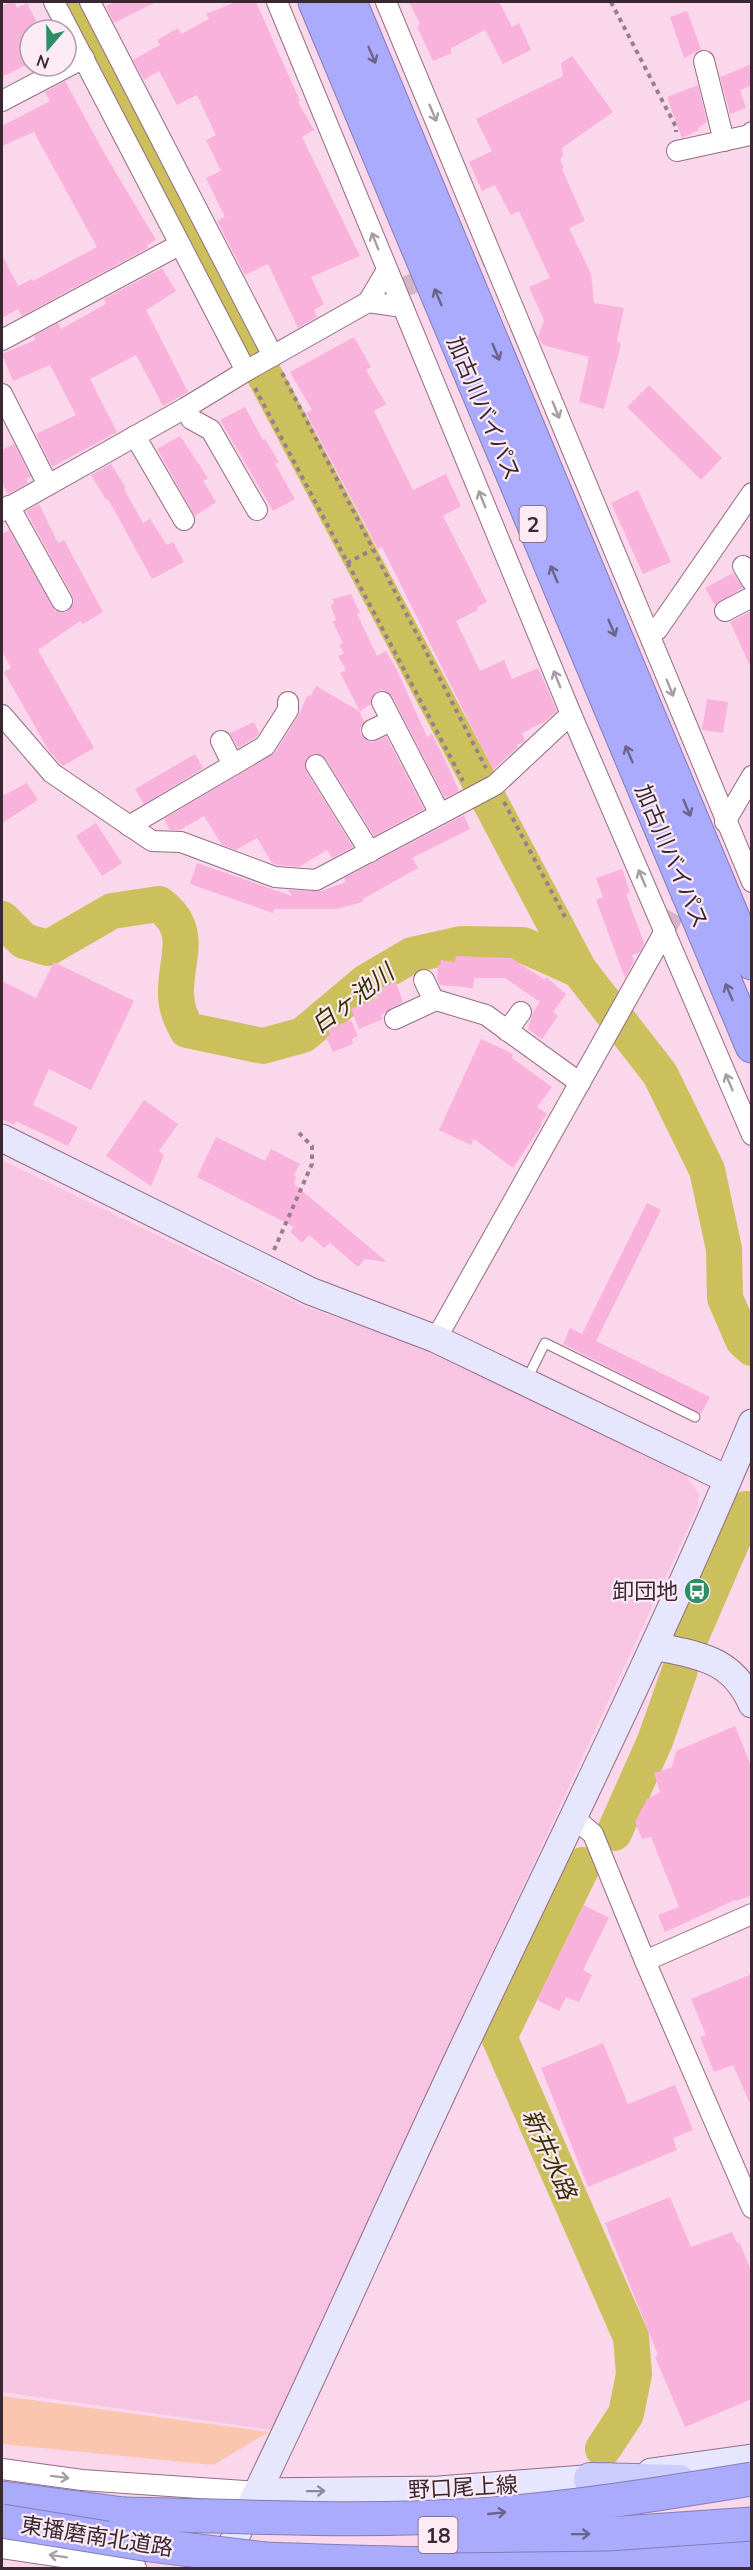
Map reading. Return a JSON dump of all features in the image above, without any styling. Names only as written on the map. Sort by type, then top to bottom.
[{"type":"highway","name":"加古川バイパス","points":[[315,2],[752,1046]]},
{"type":"highway","name":"加古川バイパス","points":[[350,2],[752,963]]},
{"type":"highway","points":[[124,2514],[379,2519],[476,2515],[573,2506],[752,2481]]},
{"type":"highway","name":"東播磨南北道路","points":[[2,2498],[124,2514]]},
{"type":"highway","name":"18","points":[[124,2514],[259,2527],[489,2537],[608,2534],[752,2524]]},
{"type":"highway","name":"東播磨南北道路","points":[[2,2521],[150,2545],[265,2559]]},
{"type":"highway","name":"18","points":[[265,2559],[400,2564],[518,2564],[612,2562],[752,2553]]},
{"type":"highway","name":"18","points":[[265,2559],[352,2568]]},
{"type":"main road","points":[[590,2479],[752,2481]]},
{"type":"street","points":[[54,2],[246,371]]},
{"type":"street","points":[[90,2],[273,356]]},
{"type":"street","points":[[277,2],[571,714],[752,1136]]},
{"type":"street","points":[[386,2],[725,822],[744,844],[752,882]]},
{"type":"street","points":[[2,101],[84,58]]},
{"type":"street","points":[[704,61],[724,141]]},
{"type":"street","points":[[109,108],[137,93]]},
{"type":"street","points":[[677,151],[751,134]]},
{"type":"street","points":[[2,340],[179,245]]},
{"type":"street","points":[[62,601],[5,508],[188,407],[246,371],[368,302],[387,270]]},
{"type":"street","points":[[368,302],[403,307]]},
{"type":"street","points":[[2,394],[48,484]]},
{"type":"street","points":[[188,407],[191,419],[211,430],[236,493],[257,510]]},
{"type":"street","points":[[135,436],[184,520]]},
{"type":"street","points":[[657,630],[752,493]]},
{"type":"street","points":[[725,611],[752,597]]},
{"type":"street","points":[[129,826],[266,746],[288,710],[288,702]]},
{"type":"street","points":[[382,702],[440,814]]},
{"type":"street","points":[[2,715],[52,773],[152,841],[182,842],[275,877],[316,880],[495,785],[571,714]]},
{"type":"street","points":[[372,730],[391,721]]},
{"type":"street","points":[[221,741],[233,765]]},
{"type":"street","points":[[316,765],[370,852]]},
{"type":"street","points":[[725,822],[752,776]]},
{"type":"street","points":[[436,1339],[665,931]]},
{"type":"street","points":[[424,980],[434,1001]]},
{"type":"street","points":[[395,1020],[434,1001],[486,1015],[580,1083]]},
{"type":"street","points":[[507,1031],[521,1012]]},
{"type":"street","points":[[2,1138],[310,1291],[436,1339],[727,1479]]},
{"type":"street","points":[[220,2568],[258,2492],[459,2057],[655,1646],[752,1422]]},
{"type":"street","points":[[655,1646],[714,1660],[744,1688],[752,1704]]},
{"type":"street","points":[[574,1818],[593,1834],[645,1961],[752,2208]]},
{"type":"street","points":[[645,1961],[752,1914]]},
{"type":"street","name":"野口尾上線","points":[[258,2492],[440,2490],[590,2479],[752,2458]]},
{"type":"street","points":[[2,2469],[82,2480],[258,2492]]},
{"type":"street","points":[[2,2548],[136,2568]]},
{"type":"lane","points":[[526,1382],[545,1343],[695,1417]]},
{"type":"path","points":[[611,2],[676,126],[677,151]]},
{"type":"path","points":[[273,356],[372,550],[565,916]]},
{"type":"path","points":[[246,371],[472,798]]},
{"type":"path","points":[[347,563],[372,550]]},
{"type":"path","points":[[273,1252],[312,1164],[312,1146],[299,1133]]},
{"type":"shaded area","points":[[2,1160],[303,1306],[447,1356],[684,1473],[699,1494],[697,1509],[272,2430],[2,2392]]},
{"type":"shaded area","points":[[2,2396],[269,2432],[213,2465],[2,2444]]},
{"type":"building","points":[[15,2],[17,8],[27,3],[34,18],[18,18],[18,69],[2,77],[2,6]]},
{"type":"building","points":[[115,2],[156,2],[114,23],[106,6]]},
{"type":"building","points":[[236,2],[256,2],[300,101],[298,102],[314,130],[302,137],[360,256],[311,277],[324,304],[314,310],[317,317],[298,328],[268,264],[245,275],[217,221],[225,217],[206,178],[221,171],[206,140],[216,135],[197,95],[177,105],[159,71],[144,80],[133,60],[160,45],[157,40],[178,28],[181,34],[209,19],[206,14]]},
{"type":"building","points":[[409,2],[499,2],[512,27],[519,23],[531,50],[503,64],[485,30],[450,49],[452,53],[433,61],[417,27],[420,24]]},
{"type":"building","points":[[687,11],[701,49],[684,58],[670,17]]},
{"type":"building","points":[[572,56],[613,112],[562,148],[563,156],[560,159],[564,168],[562,169],[585,221],[569,228],[591,274],[594,303],[624,308],[617,341],[621,344],[604,409],[579,402],[589,357],[543,345],[538,337],[544,320],[529,287],[550,278],[519,211],[511,215],[495,185],[482,191],[469,162],[492,151],[476,119],[563,76],[561,63]]},
{"type":"building","points":[[752,64],[752,85],[740,90],[746,108],[730,114],[720,77]]},
{"type":"building","points":[[65,81],[156,240],[147,245],[148,248],[22,316],[18,309],[2,318],[2,255],[18,286],[32,279],[33,281],[97,247],[34,132],[2,146],[2,126],[50,101],[45,92]]},
{"type":"building","points":[[698,85],[707,122],[698,128],[699,130],[682,138],[667,97]]},
{"type":"building","points":[[162,268],[176,291],[146,310],[188,392],[163,406],[136,355],[90,379],[117,432],[52,467],[36,434],[76,415],[50,365],[13,381],[2,354],[35,340],[34,336],[58,323],[61,329],[106,304],[104,299]]},
{"type":"building","points":[[354,337],[371,367],[366,370],[386,404],[374,411],[413,490],[446,474],[461,506],[443,516],[487,602],[477,607],[478,610],[456,621],[480,671],[504,660],[512,679],[538,668],[557,711],[544,722],[522,733],[525,741],[517,745],[518,747],[493,770],[382,547],[378,549],[306,413],[312,410],[290,372]]},
{"type":"building","points":[[649,385],[722,458],[701,480],[627,407]]},
{"type":"building","points":[[245,407],[263,440],[265,439],[279,462],[275,464],[295,499],[273,511],[220,420]]},
{"type":"building","points":[[180,436],[208,478],[203,481],[216,502],[195,516],[157,449]]},
{"type":"building","points":[[14,444],[31,477],[26,479],[28,483],[8,494],[2,482],[2,450]]},
{"type":"building","points":[[111,464],[143,523],[150,519],[167,545],[173,542],[184,562],[152,579],[108,499],[106,500],[91,475]]},
{"type":"building","points":[[638,490],[671,562],[643,574],[611,503]]},
{"type":"building","points":[[39,504],[58,543],[64,540],[103,612],[83,624],[80,621],[38,650],[94,748],[63,766],[49,751],[4,672],[11,668],[2,651],[2,534],[9,530],[55,611],[67,612],[74,602],[26,511]]},
{"type":"building","points":[[733,573],[743,588],[715,605],[705,588]]},
{"type":"building","points":[[351,594],[360,613],[357,614],[377,656],[386,651],[427,737],[432,734],[459,791],[445,798],[392,696],[383,690],[377,691],[372,696],[371,704],[360,711],[340,673],[346,670],[338,656],[344,653],[339,645],[343,643],[333,622],[336,620],[331,606],[334,603],[332,599]]},
{"type":"building","points":[[752,611],[752,670],[730,622]]},
{"type":"building","points":[[316,686],[359,711],[364,721],[360,728],[361,735],[365,739],[372,742],[386,736],[424,809],[374,836],[326,759],[315,753],[306,759],[306,771],[353,847],[332,858],[327,850],[299,867],[272,863],[257,838],[236,850],[222,845],[204,816],[180,830],[170,830],[164,819],[275,753],[308,695],[310,697]]},
{"type":"building","points":[[707,699],[728,702],[723,733],[702,730]]},
{"type":"building","points":[[254,722],[259,733],[238,748],[230,733]]},
{"type":"building","points":[[195,754],[203,768],[144,804],[135,789]]},
{"type":"building","points":[[27,783],[38,800],[2,823],[2,796]]},
{"type":"building","points":[[464,815],[470,829],[412,858],[418,868],[363,899],[363,902],[337,909],[274,909],[273,913],[190,884],[197,863],[292,896],[288,890],[321,891],[346,882],[344,878]]},
{"type":"building","points":[[96,823],[122,863],[102,876],[76,836]]},
{"type":"building","points":[[622,869],[630,892],[626,894],[644,943],[640,952],[632,955],[634,961],[625,978],[596,900],[603,897],[596,878]]},
{"type":"building","points":[[456,956],[511,958],[545,980],[546,977],[566,994],[553,1012],[558,1016],[542,1039],[528,1029],[533,1012],[540,1002],[505,978],[474,978],[473,988],[440,985],[437,979],[438,965],[441,960],[455,962]]},
{"type":"building","points":[[54,962],[134,1001],[91,1090],[49,1069],[33,1105],[78,1127],[68,1146],[16,1121],[14,1125],[2,1119],[2,981],[36,998]]},
{"type":"building","points":[[396,982],[403,1002],[381,1015],[383,1019],[359,1029],[351,1009],[378,998],[375,990]]},
{"type":"building","points":[[351,1020],[358,1036],[352,1039],[353,1044],[333,1052],[326,1037],[330,1035],[328,1029]]},
{"type":"building","points":[[481,1039],[513,1054],[512,1058],[552,1087],[537,1107],[547,1114],[540,1124],[542,1125],[513,1168],[474,1139],[471,1145],[439,1130]]},
{"type":"building","points":[[144,1100],[178,1124],[159,1151],[164,1155],[151,1186],[106,1156]]},
{"type":"building","points":[[216,1137],[265,1161],[271,1149],[300,1164],[294,1175],[296,1178],[294,1184],[387,1262],[365,1259],[358,1267],[330,1243],[324,1248],[309,1235],[302,1243],[290,1232],[294,1227],[197,1177]]},
{"type":"building","points":[[647,1203],[661,1210],[596,1341],[710,1397],[701,1414],[563,1344],[570,1328],[582,1334]]},
{"type":"building","points":[[735,1726],[752,1768],[752,1895],[735,1900],[665,1932],[658,1915],[679,1907],[651,1837],[642,1839],[635,1822],[647,1799],[660,1792],[654,1773],[672,1767],[676,1751]]},
{"type":"building","points":[[584,1905],[609,1918],[583,1970],[592,1975],[579,2002],[566,1997],[559,2011],[537,2000]]},
{"type":"building","points":[[752,1974],[752,2108],[733,2065],[714,2072],[700,2037],[706,2035],[691,1999]]},
{"type":"building","points":[[603,2043],[628,2104],[675,2085],[693,2130],[673,2138],[677,2150],[588,2187],[541,2068]]},
{"type":"building","points":[[670,2197],[691,2247],[732,2232],[752,2272],[752,2399],[685,2427],[655,2357],[658,2355],[605,2223]]},
{"type":"waterway","points":[[71,2],[248,344],[579,970]]},
{"type":"waterway","name":"白ヶ池川","points":[[2,919],[24,941],[48,948],[112,911],[159,904],[177,924],[180,935],[176,999],[179,1013],[187,1030],[263,1046],[303,1035],[366,982],[412,955],[461,944],[523,945],[579,970],[660,1074],[707,1170],[724,1249],[725,1298],[743,1340],[752,1348]]},
{"type":"waterway","name":"新井水路","points":[[692,1634],[746,1509]]},
{"type":"waterway","name":"新井水路","points":[[614,1833],[655,1741],[680,1670]]},
{"type":"waterway","name":"新井水路","points":[[583,1865],[499,2037],[631,2337],[634,2374],[626,2414],[603,2449]]},
{"type":"tunnel","points":[[396,290],[492,253]]},
{"type":"tunnel","points":[[665,931],[689,887]]},
{"type":"place","name":"卸団地","points":[[697,1591]]}]
